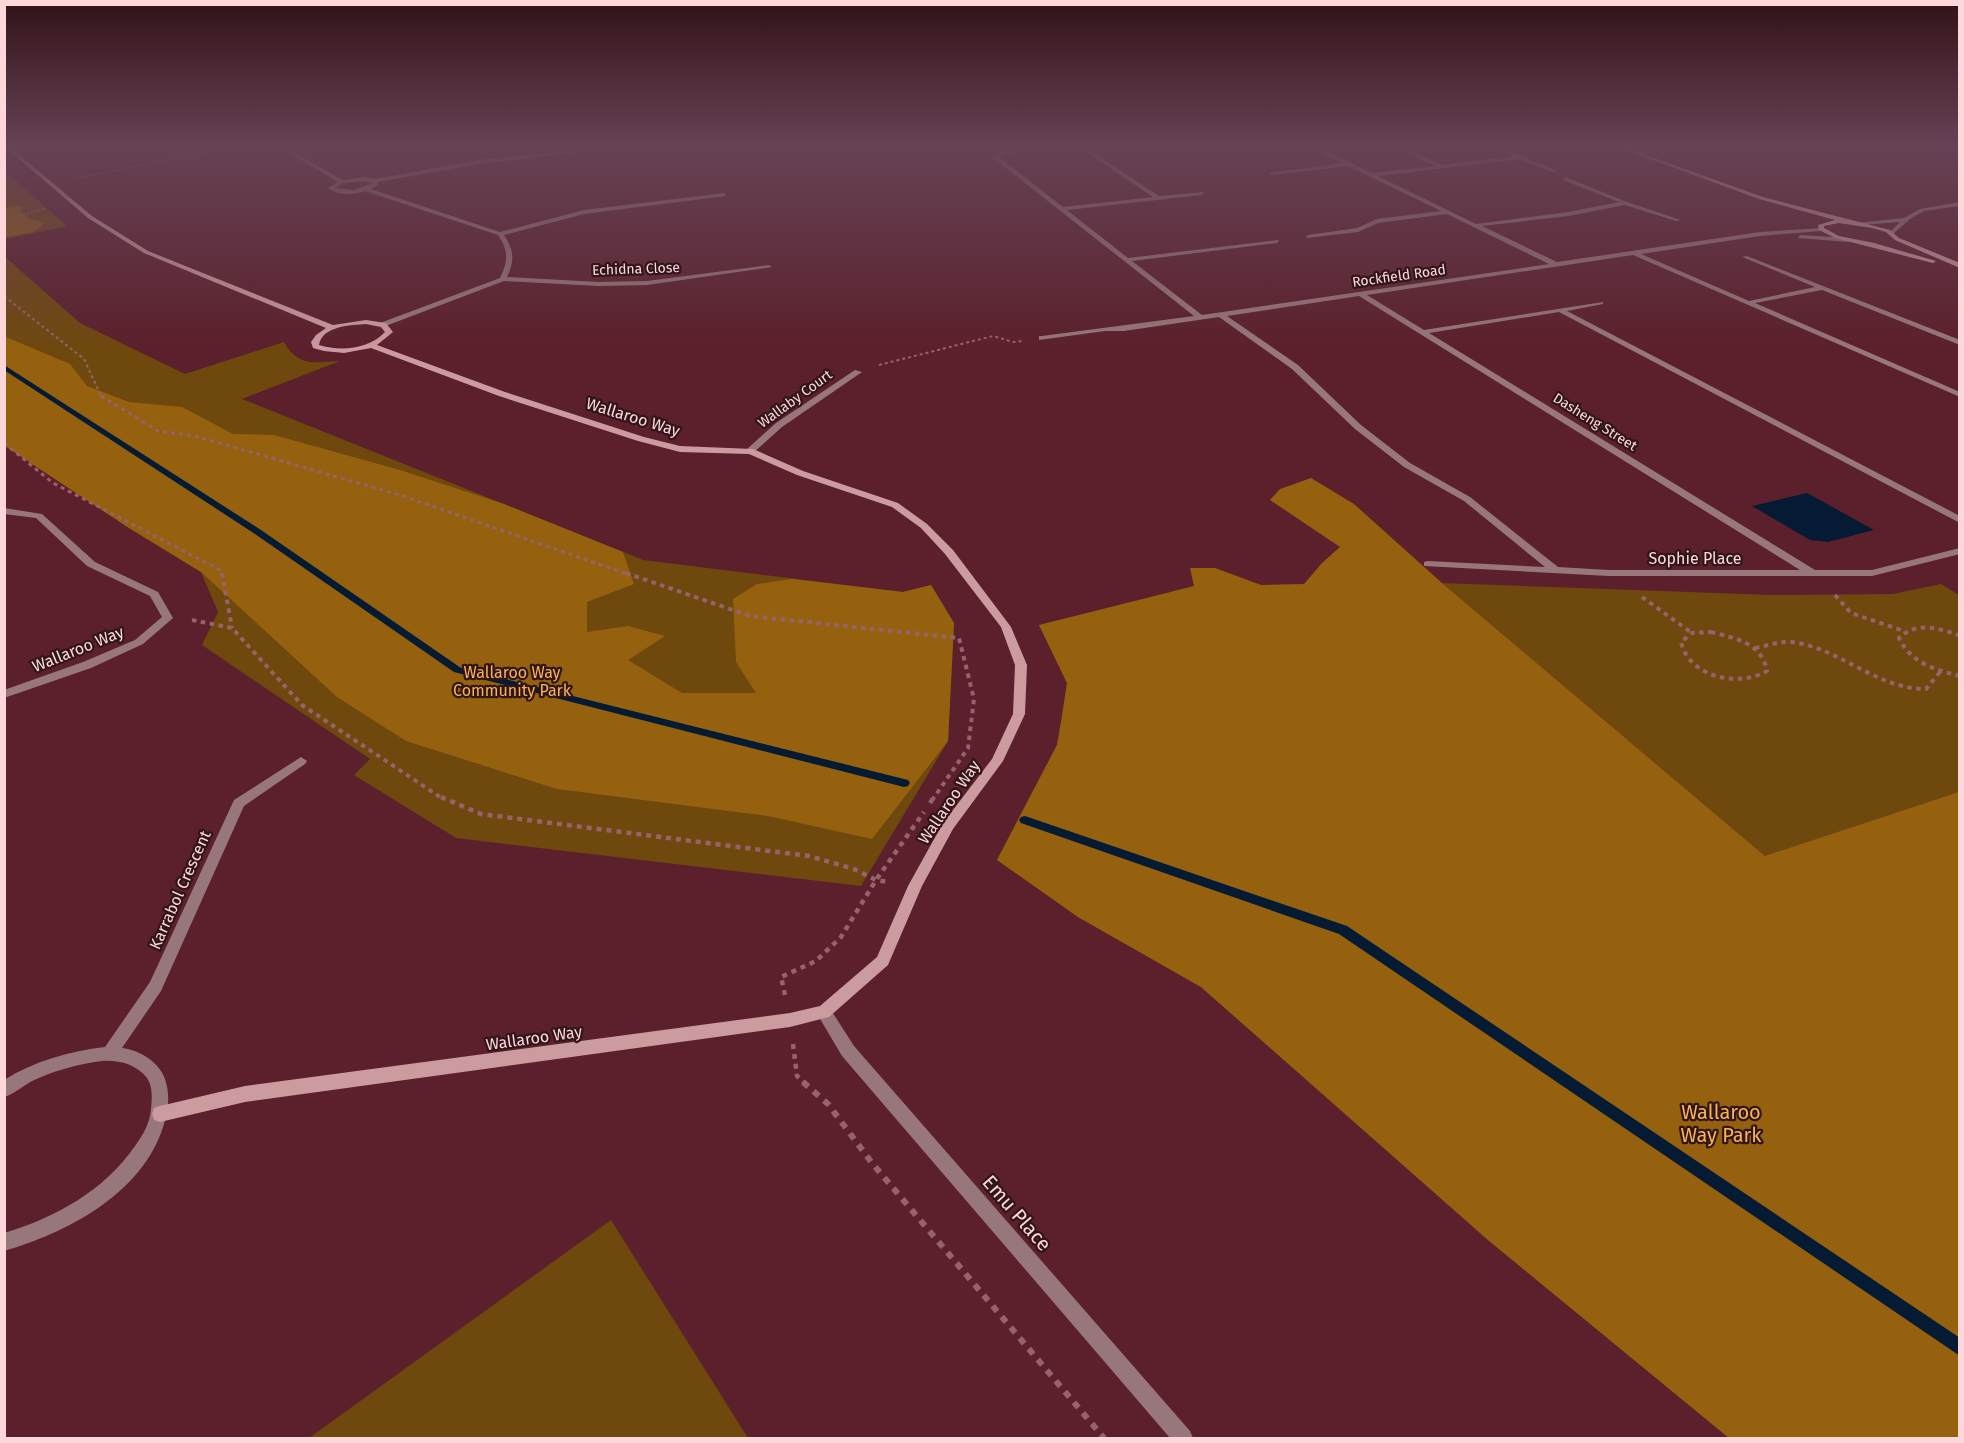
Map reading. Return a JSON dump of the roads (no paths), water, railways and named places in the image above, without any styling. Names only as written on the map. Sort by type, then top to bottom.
[{"type":"street","points":[[87,214],[146,252],[333,328]]},
{"type":"street","points":[[441,214],[500,234],[576,214]]},
{"type":"street","points":[[1069,214],[1202,318]]},
{"type":"street","points":[[1308,237],[1358,230],[1377,221],[1430,214]]},
{"type":"street","points":[[1453,214],[1557,265]]},
{"type":"street","points":[[1476,226],[1565,214]]},
{"type":"street","points":[[1660,214],[1678,220]]},
{"type":"street","points":[[1795,214],[1821,227],[1831,235],[1959,268]]},
{"type":"street","points":[[1821,214],[1849,222]]},
{"type":"street","points":[[1821,227],[1829,222],[1860,223],[1903,220],[1911,214]]},
{"type":"street","points":[[1864,243],[1888,243],[1895,236],[1903,220]]},
{"type":"street","points":[[1860,223],[1895,236],[1959,268]]},
{"type":"street","name":"Rockfield Road","points":[[1042,338],[1202,318],[1760,234],[1821,227]]},
{"type":"street","points":[[383,325],[389,332],[370,345],[345,350],[323,349],[316,346],[317,337],[333,328],[355,323],[383,325],[503,279],[511,262],[510,248],[500,234]]},
{"type":"street","name":"Rockfield Road","points":[[1760,234],[1849,240]]},
{"type":"street","points":[[1127,260],[1277,241]]},
{"type":"street","points":[[1635,253],[1959,395]]},
{"type":"street","points":[[1745,257],[1959,343]]},
{"type":"street","name":"Echidna Close","points":[[503,279],[599,284],[647,283],[769,267]]},
{"type":"street","points":[[1746,303],[1823,288]]},
{"type":"street","name":"Dasheng Street","points":[[1361,294],[1814,574]]},
{"type":"street","points":[[1423,332],[1601,303]]},
{"type":"street","points":[[1560,310],[1959,520]]},
{"type":"street","points":[[1221,315],[1294,367],[1358,427],[1407,465],[1467,499],[1555,570]]},
{"type":"street","name":"Wallaroo Way","points":[[160,1114],[244,1094],[790,1020],[824,1012],[883,961],[915,886],[948,826],[997,761],[1019,714],[1021,665],[1006,627],[949,552],[924,526],[896,506],[800,472],[750,451],[680,449],[641,440],[502,394],[370,345]]},
{"type":"street","name":"Wallaby Court","points":[[750,451],[779,425],[858,372]]},
{"type":"street","name":"Wallaroo Way","points":[[4,512],[39,516],[91,564],[154,594],[168,618],[139,642],[87,665],[4,694]]},
{"type":"street","name":"Sophie Place","points":[[1428,564],[1608,573],[1872,573],[1959,551]]},
{"type":"street","name":"Karrabol Crescent","points":[[110,1053],[156,986],[239,803],[301,761]]},
{"type":"street","name":"Emu Place","points":[[824,1012],[848,1051],[1183,1438]]},
{"type":"street","points":[[4,1090],[46,1067],[96,1053],[110,1053],[138,1058],[153,1070],[162,1093],[156,1127],[135,1161],[98,1197],[57,1223],[5,1243]]},
{"type":"water","points":[[1807,493],[1874,530],[1828,542],[1810,540],[1752,506]]},
{"type":"waterway","points":[[4,367],[258,532],[458,670],[904,783]]},
{"type":"waterway","points":[[1025,820],[1343,930],[1960,1348]]},
{"type":"park label","name":"Wallaroo Way Community Park","points":[[512,681]]},
{"type":"park label","name":"Wallaroo Way Park","points":[[1721,1124]]}]
